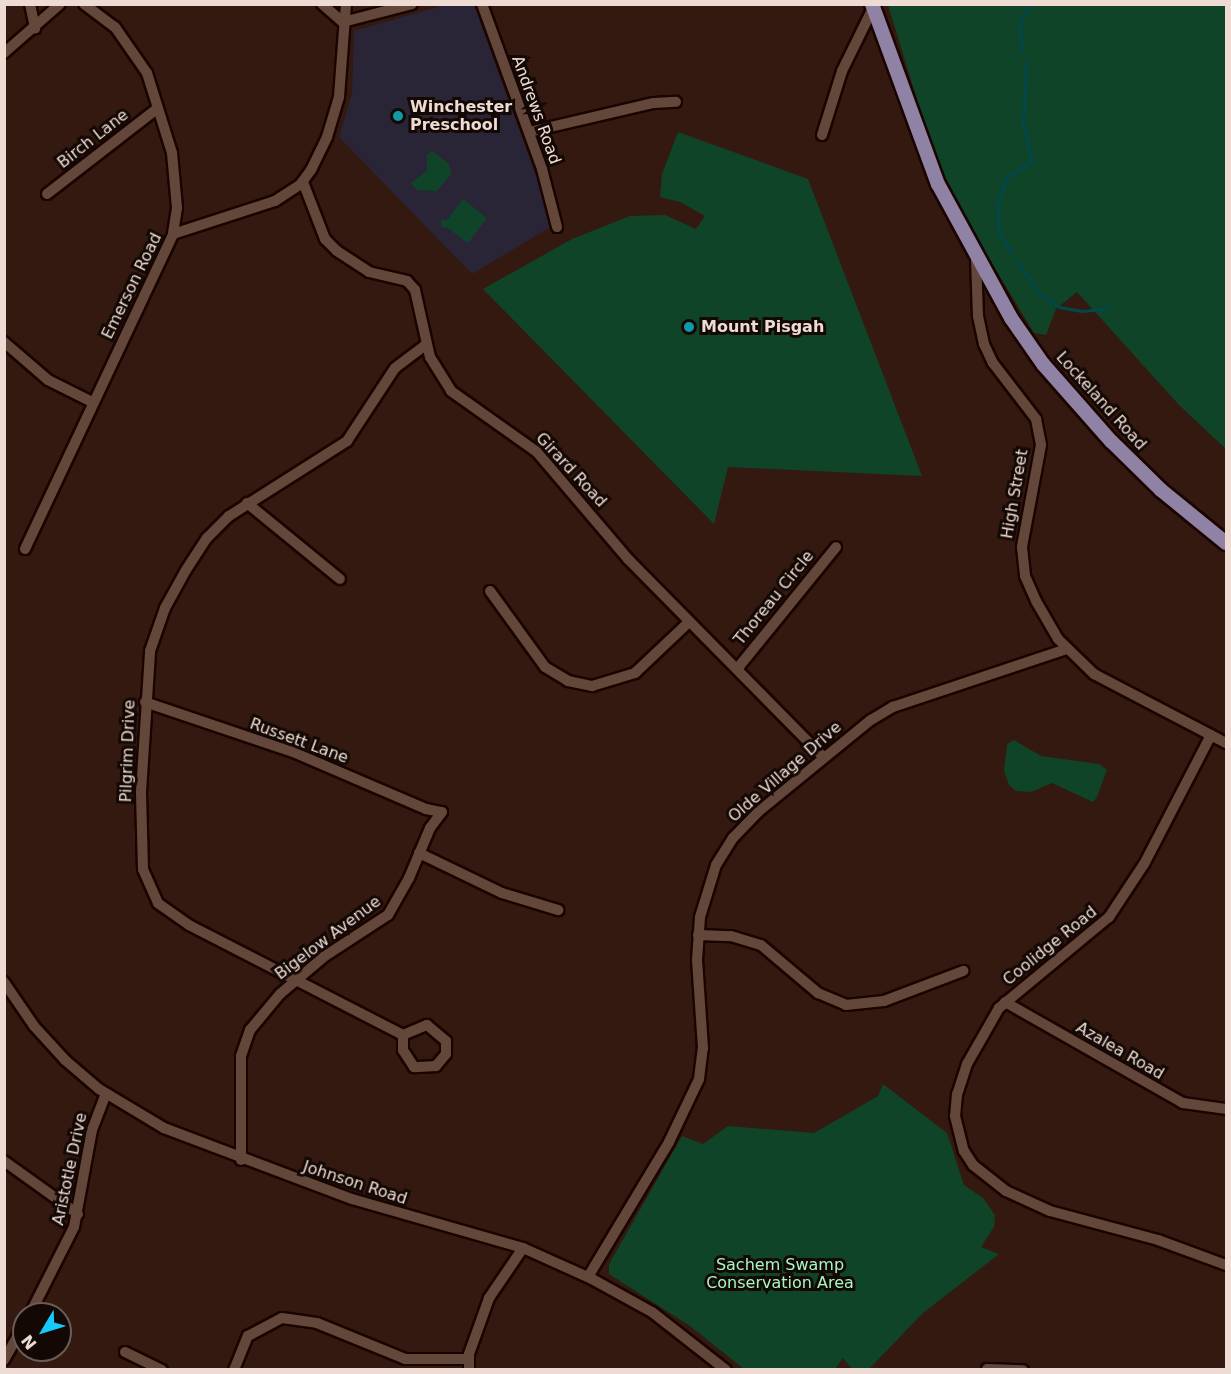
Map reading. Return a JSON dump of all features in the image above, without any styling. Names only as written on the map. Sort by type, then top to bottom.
[{"type":"main road","name":"High Street","points":[[874,5],[892,50],[916,131],[976,259]]},
{"type":"main road","name":"Lockeland Road","points":[[976,259],[1011,318],[1065,390],[1161,490],[1227,543]]},
{"type":"street","points":[[30,4],[35,28]]},
{"type":"street","points":[[4,53],[60,4]]},
{"type":"street","points":[[84,4],[115,27],[138,55],[172,153],[177,208],[173,234]]},
{"type":"street","points":[[322,4],[343,22],[412,4]]},
{"type":"street","name":"Emerson Road","points":[[25,549],[173,234],[249,213],[275,201],[303,182],[327,138],[339,97],[346,4]]},
{"type":"street","name":"Andrews Road","points":[[482,4],[555,207],[557,227]]},
{"type":"street","points":[[822,135],[842,71],[874,5]]},
{"type":"street","points":[[529,132],[654,103],[676,102]]},
{"type":"street","name":"Birch Lane","points":[[47,194],[158,108]]},
{"type":"street","name":"Girard Road","points":[[303,182],[325,239],[337,251],[369,272],[408,281],[415,290],[426,345],[435,369],[451,391],[537,452],[628,559],[823,757]]},
{"type":"street","name":"High Street","points":[[976,259],[978,316],[984,344],[993,363],[1036,419],[1041,445],[1022,547],[1025,576],[1036,601],[1066,649],[1094,675],[1227,743]]},
{"type":"street","points":[[4,342],[48,380],[94,403]]},
{"type":"street","name":"Pilgrim Drive","points":[[403,1035],[170,914],[148,885],[140,847],[145,702],[150,651],[165,609],[207,538],[247,503],[342,445],[369,413],[395,368],[426,345]]},
{"type":"street","points":[[247,503],[340,579]]},
{"type":"street","name":"Thoreau Circle","points":[[737,669],[836,547]]},
{"type":"street","points":[[490,591],[545,667],[568,681],[592,686],[635,673],[689,622]]},
{"type":"street","name":"Olde Village Drive","points":[[588,1277],[669,1142],[699,1079],[703,1048],[698,935],[706,890],[733,838],[851,733],[893,707],[1066,649]]},
{"type":"street","name":"Russett Lane","points":[[145,702],[293,752],[426,810],[442,812]]},
{"type":"street","name":"Coolidge Road","points":[[1211,735],[1144,864],[1109,917],[1005,1002],[982,1034],[957,1094],[959,1136],[973,1165],[1006,1191],[1050,1211],[1158,1240],[1227,1265]]},
{"type":"street","name":"Bigelow Avenue","points":[[241,1160],[241,1056],[258,1018],[325,956],[388,915],[442,812]]},
{"type":"street","points":[[419,853],[502,892],[558,910]]},
{"type":"street","points":[[698,935],[731,936],[761,945],[818,993],[846,1005],[884,1001],[963,971]]},
{"type":"street","name":"Johnson Road","points":[[4,982],[34,1026],[64,1060],[106,1094],[164,1128],[241,1160],[352,1199],[523,1248],[588,1277],[652,1312],[722,1368]]},
{"type":"street","name":"Azalea Road","points":[[1005,1002],[1183,1103],[1227,1109]]},
{"type":"street","points":[[427,1024],[446,1041],[446,1054],[436,1066],[414,1067],[403,1050],[403,1035],[427,1024]]},
{"type":"street","name":"Aristotle Drive","points":[[37,1302],[66,1249],[78,1214],[92,1130],[106,1094]]},
{"type":"street","points":[[4,1161],[78,1214]]},
{"type":"street","points":[[234,1370],[248,1336],[282,1318],[317,1323],[405,1359],[469,1364],[489,1298],[523,1248]]},
{"type":"street","points":[[4,1360],[10,1340]]},
{"type":"street","points":[[125,1352],[162,1370]]},
{"type":"street","points":[[987,1369],[1005,1366],[1023,1370]]},
{"type":"shaded area","points":[[445,5],[473,5],[475,8],[554,225],[472,274],[339,137],[352,94],[354,31]]},
{"type":"green space","points":[[888,5],[1226,5],[1226,449],[1179,405],[1077,292],[1056,309],[1046,335],[1034,333],[960,211],[935,158]]},
{"type":"green space","name":"Mount Pisgah","points":[[678,132],[808,179],[922,476],[728,467],[714,524],[483,289],[572,239],[630,216],[665,215],[696,229],[705,216],[680,202],[660,197],[662,174]]},
{"type":"green space","points":[[432,151],[449,164],[451,174],[437,191],[417,190],[411,183],[427,171],[427,155]]},
{"type":"green space","points":[[463,199],[487,218],[468,243],[448,228],[441,227],[441,220],[447,220]]},
{"type":"green space","points":[[1014,740],[1041,756],[1099,764],[1107,770],[1097,797],[1093,802],[1052,783],[1031,792],[1016,791],[1009,785],[1004,771],[1007,744]]},
{"type":"green space","name":"Sachem Swamp Conservation Area","points":[[883,1084],[947,1133],[964,1185],[983,1198],[995,1215],[994,1227],[981,1247],[999,1254],[923,1313],[869,1369],[852,1369],[843,1358],[835,1369],[744,1369],[690,1326],[609,1274],[609,1264],[682,1136],[703,1144],[728,1126],[814,1133],[878,1096]]},
{"type":"waterway","points":[[1022,50],[1019,22],[1030,6]]},
{"type":"waterway","points":[[1011,252],[999,233],[998,200],[1006,178],[1032,161],[1023,124],[1026,62]]},
{"type":"waterway","points":[[1017,261],[1037,291],[1059,307],[1082,311],[1109,308]]},
{"type":"place","name":"Winchester Preschool","points":[[398,116]]},
{"type":"place","name":"Mount Pisgah","points":[[689,327]]}]
